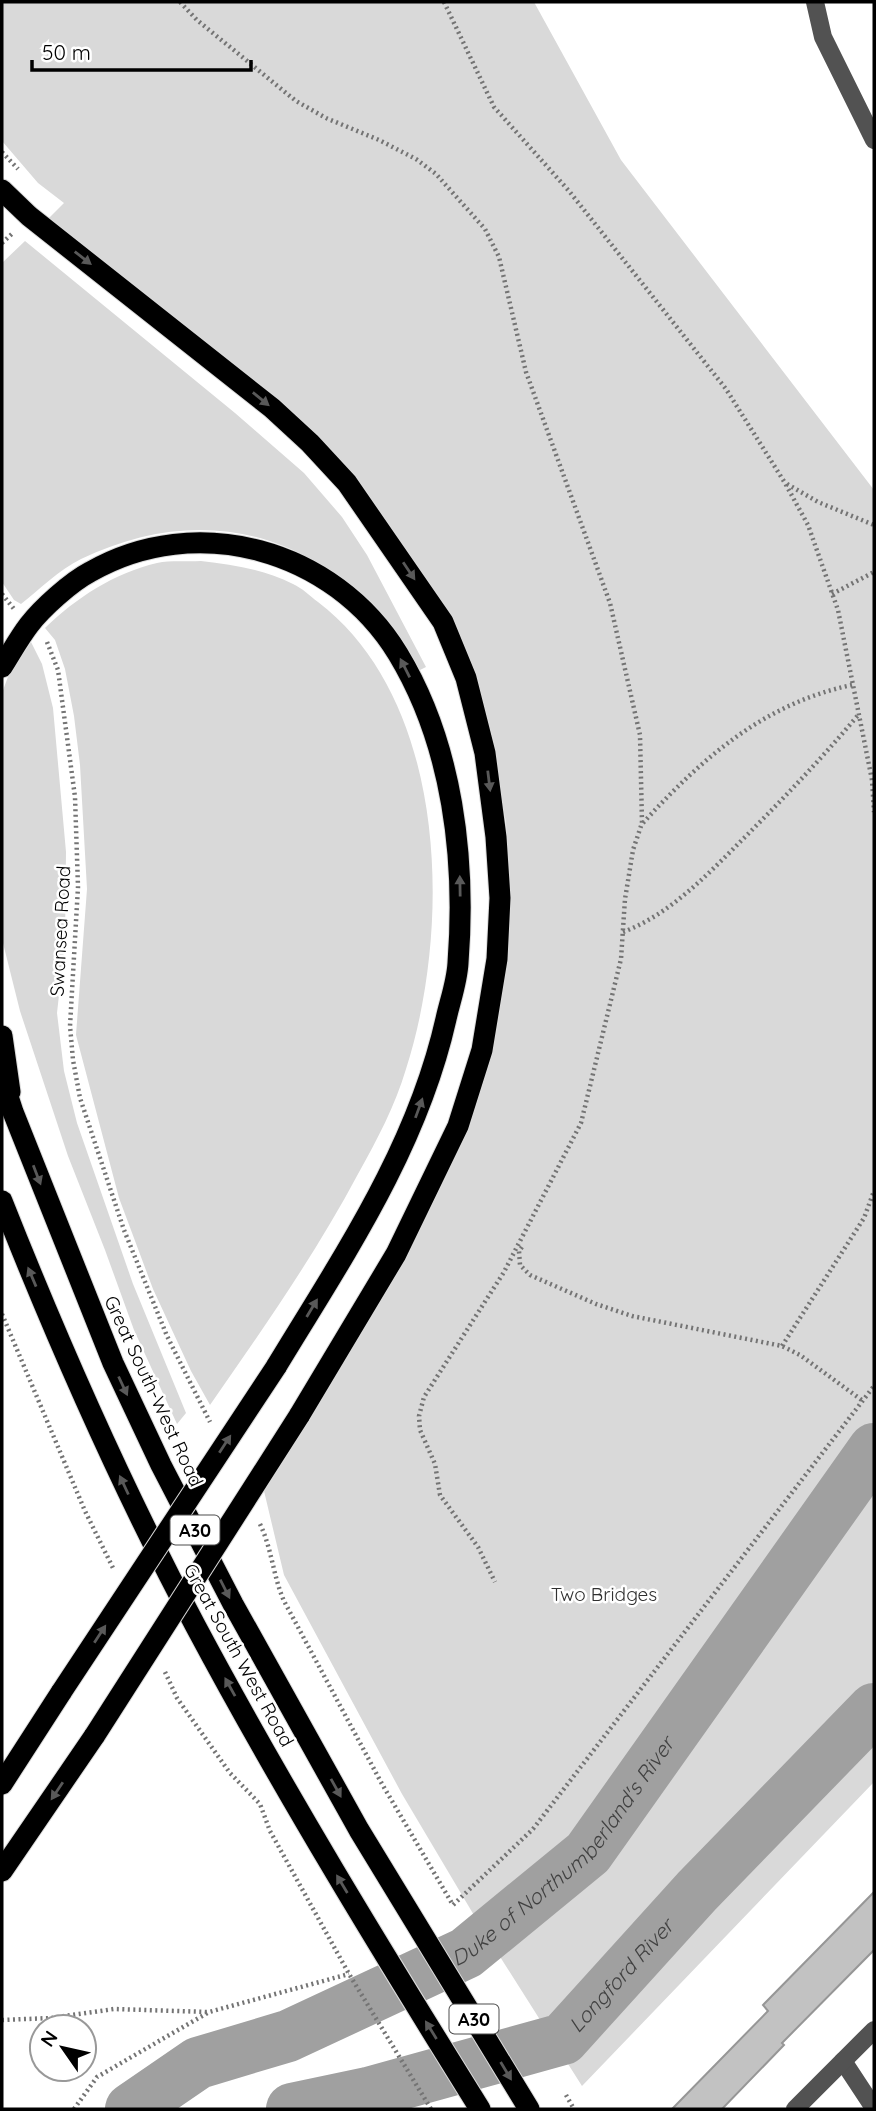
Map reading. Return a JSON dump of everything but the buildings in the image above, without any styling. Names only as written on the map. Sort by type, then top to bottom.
[{"type":"highway","points":[[2,190],[29,216],[272,408],[310,443],[347,483],[443,622],[466,678],[485,753],[496,837],[500,898],[497,959],[482,1050],[458,1126],[396,1254],[299,1416],[95,1735],[2,1871]]},
{"type":"highway","points":[[2,667],[30,624],[59,596],[90,572],[150,546],[215,542],[249,546],[313,572],[344,592],[371,618],[397,653],[425,709],[443,762],[461,884],[458,967],[439,1054],[405,1144],[369,1214],[276,1367],[2,1784]]},
{"type":"highway","points":[[2,1036],[13,1112]]},
{"type":"highway","name":"Great South-West Road","points":[[2,1078],[113,1363],[161,1465],[233,1604],[359,1830],[529,2109]]},
{"type":"highway","name":"Great South West Road","points":[[2,1201],[77,1381],[138,1513],[201,1636],[307,1826],[480,2109]]},
{"type":"street","points":[[815,2],[823,37],[874,140]]},
{"type":"street","points":[[2,1879],[17,1850]]},
{"type":"street","points":[[795,2109],[874,2030]]},
{"type":"street","points":[[843,2062],[874,2108]]},
{"type":"path","points":[[444,2],[494,107],[569,191],[726,389],[808,525],[838,610],[872,780],[874,812]]},
{"type":"path","points":[[785,483],[818,502],[874,525]]},
{"type":"path","points":[[832,594],[874,572]]},
{"type":"path","name":"Swansea Road","points":[[41,634],[53,653],[58,670],[75,797],[78,887],[70,1026],[73,1060],[80,1098],[124,1230]]},
{"type":"path","points":[[642,823],[671,792],[732,738],[777,710],[821,691],[852,685]]},
{"type":"path","points":[[623,932],[646,924],[710,872],[790,792],[859,714]]},
{"type":"path","points":[[782,1346],[864,1218],[874,1191]]},
{"type":"path","points":[[522,1247],[519,1251],[520,1265],[530,1275],[596,1304],[632,1316],[782,1346],[800,1355],[863,1401]]},
{"type":"path","points":[[2,1314],[85,1511],[116,1573]]},
{"type":"path","points":[[371,1763],[453,1905],[533,1829],[874,1386]]},
{"type":"path","points":[[161,1663],[177,1698],[222,1762],[260,1804],[270,1830],[349,1974],[431,2109]]},
{"type":"path","points":[[74,2109],[97,2077],[209,2012],[349,1974]]},
{"type":"path","points":[[2,2020],[51,2018],[114,2009],[209,2012]]},
{"type":"path","points":[[566,2095],[574,2109]]},
{"type":"green space","name":"Two Bridges","points":[[2,2],[534,2],[621,160],[874,490],[874,1782],[582,2086],[478,1922],[402,1794],[284,1575],[264,1491],[400,1263],[438,1187],[509,912],[506,822],[495,770],[433,591],[364,488],[335,455],[253,382],[47,220],[64,203],[38,183],[2,141]]},
{"type":"green space","points":[[25,241],[304,473],[342,517],[367,555],[426,667],[418,671],[378,612],[339,577],[305,556],[270,541],[234,532],[197,530],[159,534],[120,543],[73,563],[21,604],[14,600],[2,582],[2,263]]},
{"type":"green space","points":[[201,561],[260,571],[296,586],[318,602],[361,645],[393,697],[415,756],[428,819],[433,884],[430,950],[421,1012],[402,1083],[391,1110],[324,1234],[210,1405],[153,1289],[119,1198],[76,1035],[87,889],[80,765],[65,669],[55,640],[45,628],[96,588],[126,573],[162,562]]},
{"type":"green space","points":[[31,642],[42,664],[53,708],[66,852],[65,941],[57,1013],[64,1071],[77,1123],[133,1284],[186,1413],[177,1424],[134,1330],[68,1156],[20,1011],[2,939],[2,693],[9,674]]},
{"type":"waterway","name":"Duke of Northumberland's River","points":[[131,2109],[198,2063],[288,2036],[466,1953],[588,1853],[874,1449]]},
{"type":"waterway","name":"Longford River","points":[[292,2109],[368,2093],[563,2039],[697,1891],[874,1709]]}]
